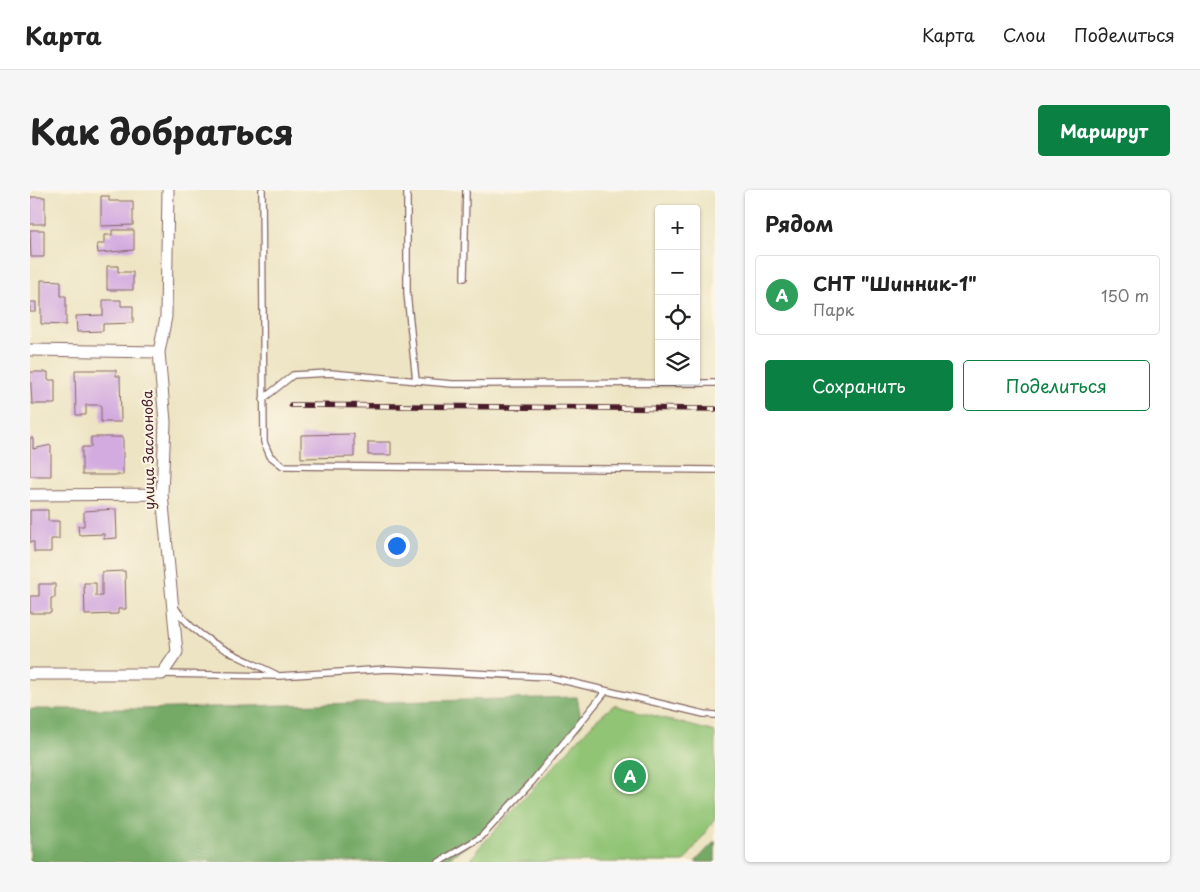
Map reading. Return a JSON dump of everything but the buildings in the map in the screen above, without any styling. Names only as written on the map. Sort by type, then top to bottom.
[{"type":"street","name":"улица Заслонова","points":[[162,674],[177,652],[162,494],[165,422],[159,352],[166,317],[168,190]]},
{"type":"street","points":[[30,350],[159,352]]},
{"type":"street","points":[[30,494],[162,494]]},
{"type":"street","points":[[30,674],[162,674]]},
{"type":"lane","points":[[262,190],[264,442],[270,456],[283,466],[715,470]]},
{"type":"lane","points":[[407,190],[407,294],[416,381]]},
{"type":"lane","points":[[464,278],[466,190]]},
{"type":"lane","points":[[263,399],[293,375],[330,373],[452,384],[715,383]]},
{"type":"lane","points":[[173,605],[193,629],[209,641],[279,676]]},
{"type":"lane","points":[[162,674],[279,676],[387,669],[549,677],[715,715]]},
{"type":"lane","points":[[439,862],[481,837],[531,783],[606,691]]},
{"type":"green space","points":[[577,697],[582,724],[475,840],[443,862],[30,862],[30,709],[139,709]]},
{"type":"green space","points":[[614,705],[715,732],[715,819],[684,862],[470,862],[478,849],[594,722]]},
{"type":"green space","points":[[715,841],[715,862],[695,862]]},
{"type":"railway","points":[[291,405],[715,409]]},
{"type":"place","name":"СНТ \"Шинник-1\"","points":[[630,776]]}]
